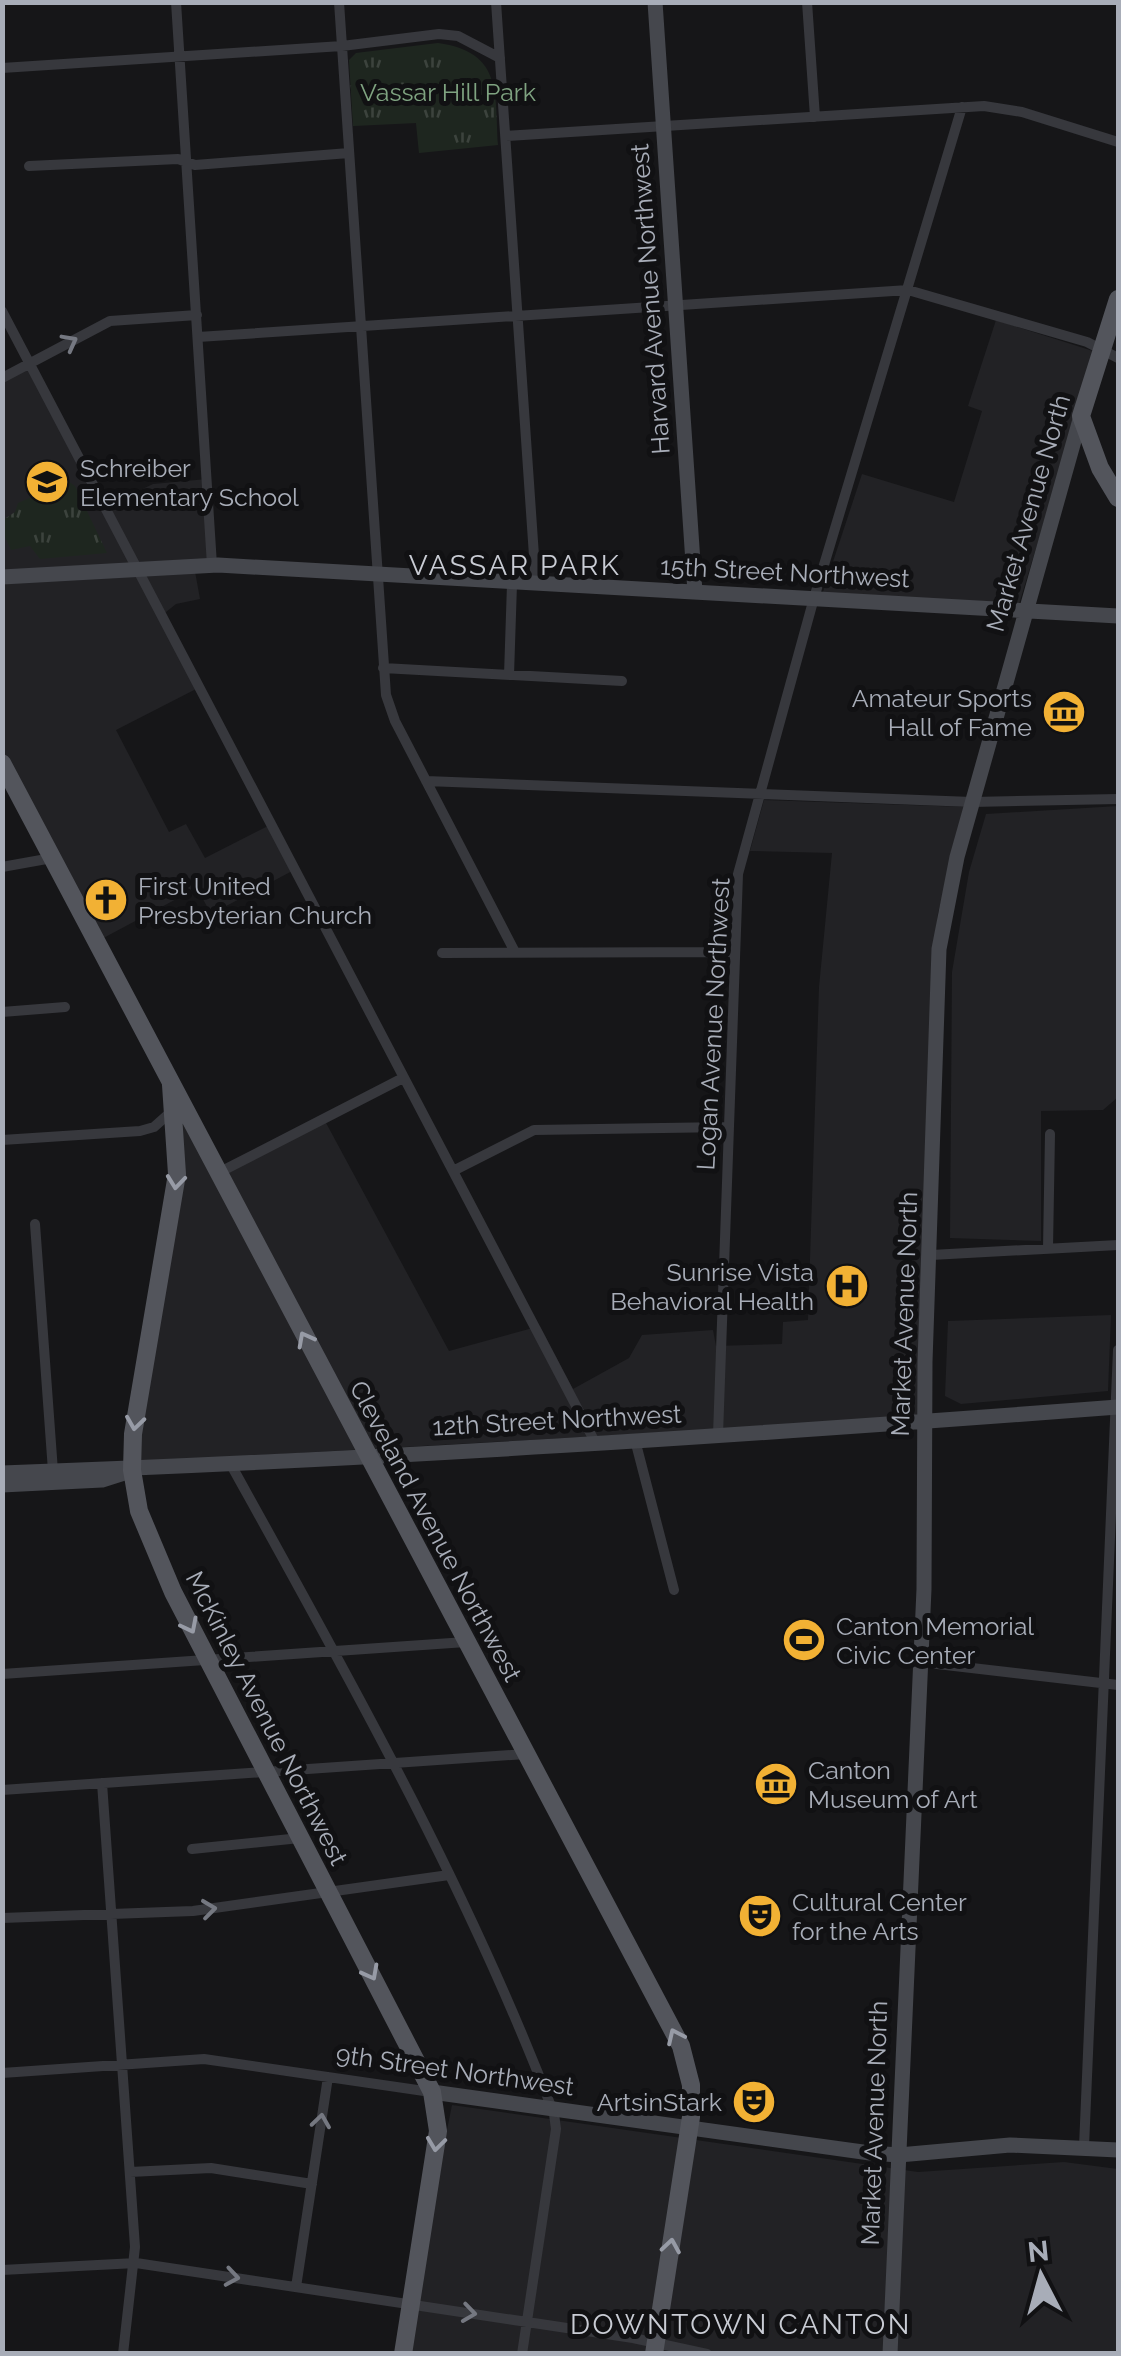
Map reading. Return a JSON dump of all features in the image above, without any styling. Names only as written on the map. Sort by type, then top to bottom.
[{"type":"main road","name":"Market Avenue North","points":[[1082,416],[1110,353],[1118,300]]},
{"type":"main road","points":[[1082,416],[1100,468],[1118,498]]},
{"type":"main road","name":"Cleveland Avenue Northwest","points":[[2,763],[681,2046],[691,2085],[689,2130],[655,2348]]},
{"type":"main road","name":"McKinley Avenue Northwest","points":[[171,1085],[178,1148],[174,1198],[133,1434],[132,1470],[139,1511],[152,1548],[208,1660],[432,2092],[438,2131],[403,2354]]},
{"type":"street","points":[[176,2],[212,565]]},
{"type":"street","points":[[339,2],[383,668],[390,708],[515,952]]},
{"type":"street","points":[[496,2],[536,585]]},
{"type":"street","name":"Harvard Avenue Northwest","points":[[655,2],[695,592]]},
{"type":"street","points":[[806,2],[814,118]]},
{"type":"street","points":[[2,68],[342,46],[449,34],[500,58]]},
{"type":"street","points":[[506,136],[962,107],[1022,112],[1118,142]]},
{"type":"street","name":"Logan Avenue Northwest","points":[[718,1435],[738,874],[814,598],[962,107]]},
{"type":"street","points":[[30,166],[185,162],[195,165],[348,153]]},
{"type":"street","points":[[198,337],[908,290],[1110,353]]},
{"type":"street","points":[[2,310],[595,1442]]},
{"type":"street","points":[[2,378],[110,320],[197,315]]},
{"type":"street","name":"Market Avenue North","points":[[890,2354],[920,1662],[939,948],[946,897],[1082,416]]},
{"type":"street","name":"15th Street Northwest","points":[[2,577],[212,565],[1118,616]]},
{"type":"street","points":[[510,675],[512,584]]},
{"type":"street","points":[[383,668],[622,681]]},
{"type":"street","points":[[426,781],[972,802],[1118,799]]},
{"type":"street","points":[[2,867],[52,858]]},
{"type":"street","points":[[442,952],[734,952]]},
{"type":"street","points":[[2,1012],[64,1007]]},
{"type":"street","points":[[220,1172],[403,1078]]},
{"type":"street","points":[[2,1140],[140,1130],[154,1127],[173,1110]]},
{"type":"street","points":[[453,1171],[534,1130],[727,1127]]},
{"type":"street","points":[[140,1130],[156,1134],[178,1148]]},
{"type":"street","points":[[1048,1248],[1050,1134]]},
{"type":"street","points":[[35,1224],[54,1471]]},
{"type":"street","points":[[931,1254],[1118,1246]]},
{"type":"street","points":[[1084,2147],[1118,1350]]},
{"type":"street","name":"12th Street Northwest","points":[[2,1474],[635,1440],[1118,1407]]},
{"type":"street","points":[[635,1440],[674,1590]]},
{"type":"street","points":[[230,1463],[448,1876],[518,2017],[552,2109],[556,2129],[522,2354]]},
{"type":"street","name":"12th Street Northwest","points":[[2,1485],[102,1480],[132,1470]]},
{"type":"street","points":[[2,1674],[466,1642]]},
{"type":"street","points":[[920,1662],[1118,1685]]},
{"type":"street","points":[[2,1790],[526,1754]]},
{"type":"street","points":[[102,1783],[136,2263],[123,2354]]},
{"type":"street","points":[[192,1850],[300,1838]]},
{"type":"street","points":[[2,1918],[194,1911],[448,1876]]},
{"type":"street","name":"9th Street Northwest","points":[[2,2073],[204,2059],[689,2130],[899,2156],[1010,2144],[1118,2150]]},
{"type":"street","points":[[296,2287],[328,2077]]},
{"type":"street","points":[[130,2172],[211,2168],[312,2184]]},
{"type":"street","points":[[2,2270],[136,2263],[526,2322],[655,2348],[707,2354]]},
{"type":"shaded area","points":[[996,320],[1096,352],[1019,604],[822,595],[862,474],[954,502],[982,411],[968,406]]},
{"type":"shaded area","points":[[30,363],[105,507],[153,484],[207,479],[212,565],[194,566],[200,599],[176,604],[161,616],[198,688],[116,730],[169,832],[186,824],[205,858],[270,825],[294,870],[211,914],[197,888],[96,942],[3,763],[3,378]]},
{"type":"shaded area","points":[[764,800],[966,807],[938,913],[933,959],[919,1418],[138,1462],[181,1114],[216,1177],[325,1121],[449,1351],[540,1326],[573,1389],[629,1358],[642,1335],[713,1330],[716,1346],[782,1344],[783,1322],[808,1320],[819,987],[832,853],[750,851]]},
{"type":"shaded area","points":[[1118,806],[1118,1097],[1103,1110],[1041,1111],[1041,1241],[950,1238],[952,972],[969,872],[986,814]]},
{"type":"shaded area","points":[[1111,1315],[1108,1391],[961,1404],[945,1396],[948,1321]]},
{"type":"shaded area","points":[[452,2105],[918,2172],[1064,2162],[1118,2169],[1118,2353],[402,2354]]},
{"type":"green space","name":"Vassar Hill Park","points":[[438,43],[474,55],[484,65],[495,92],[498,145],[419,153],[416,123],[353,126],[349,60],[356,53]]},
{"type":"green space","points":[[68,481],[75,486],[107,553],[40,559],[30,546],[11,550],[3,533],[3,520],[15,512],[18,503]]},
{"type":"place","name":"Schreiber Elementary School","points":[[47,482]]},
{"type":"place","name":"Amateur Sports Hall of Fame","points":[[1064,712]]},
{"type":"place","name":"First United Presbyterian Church","points":[[106,900]]},
{"type":"place","name":"Sunrise Vista Behavioral Health","points":[[847,1286]]},
{"type":"place","name":"Canton Memorial Civic Center","points":[[804,1640]]},
{"type":"place","name":"Canton Museum of Art","points":[[776,1784]]},
{"type":"place","name":"Cultural Center for the Arts","points":[[760,1916]]},
{"type":"place","name":"ArtsinStark","points":[[754,2102]]},
{"type":"district","name":"VASSAR PARK","points":[[515,565]]},
{"type":"district","name":"DOWNTOWN CANTON","points":[[741,2324]]}]
